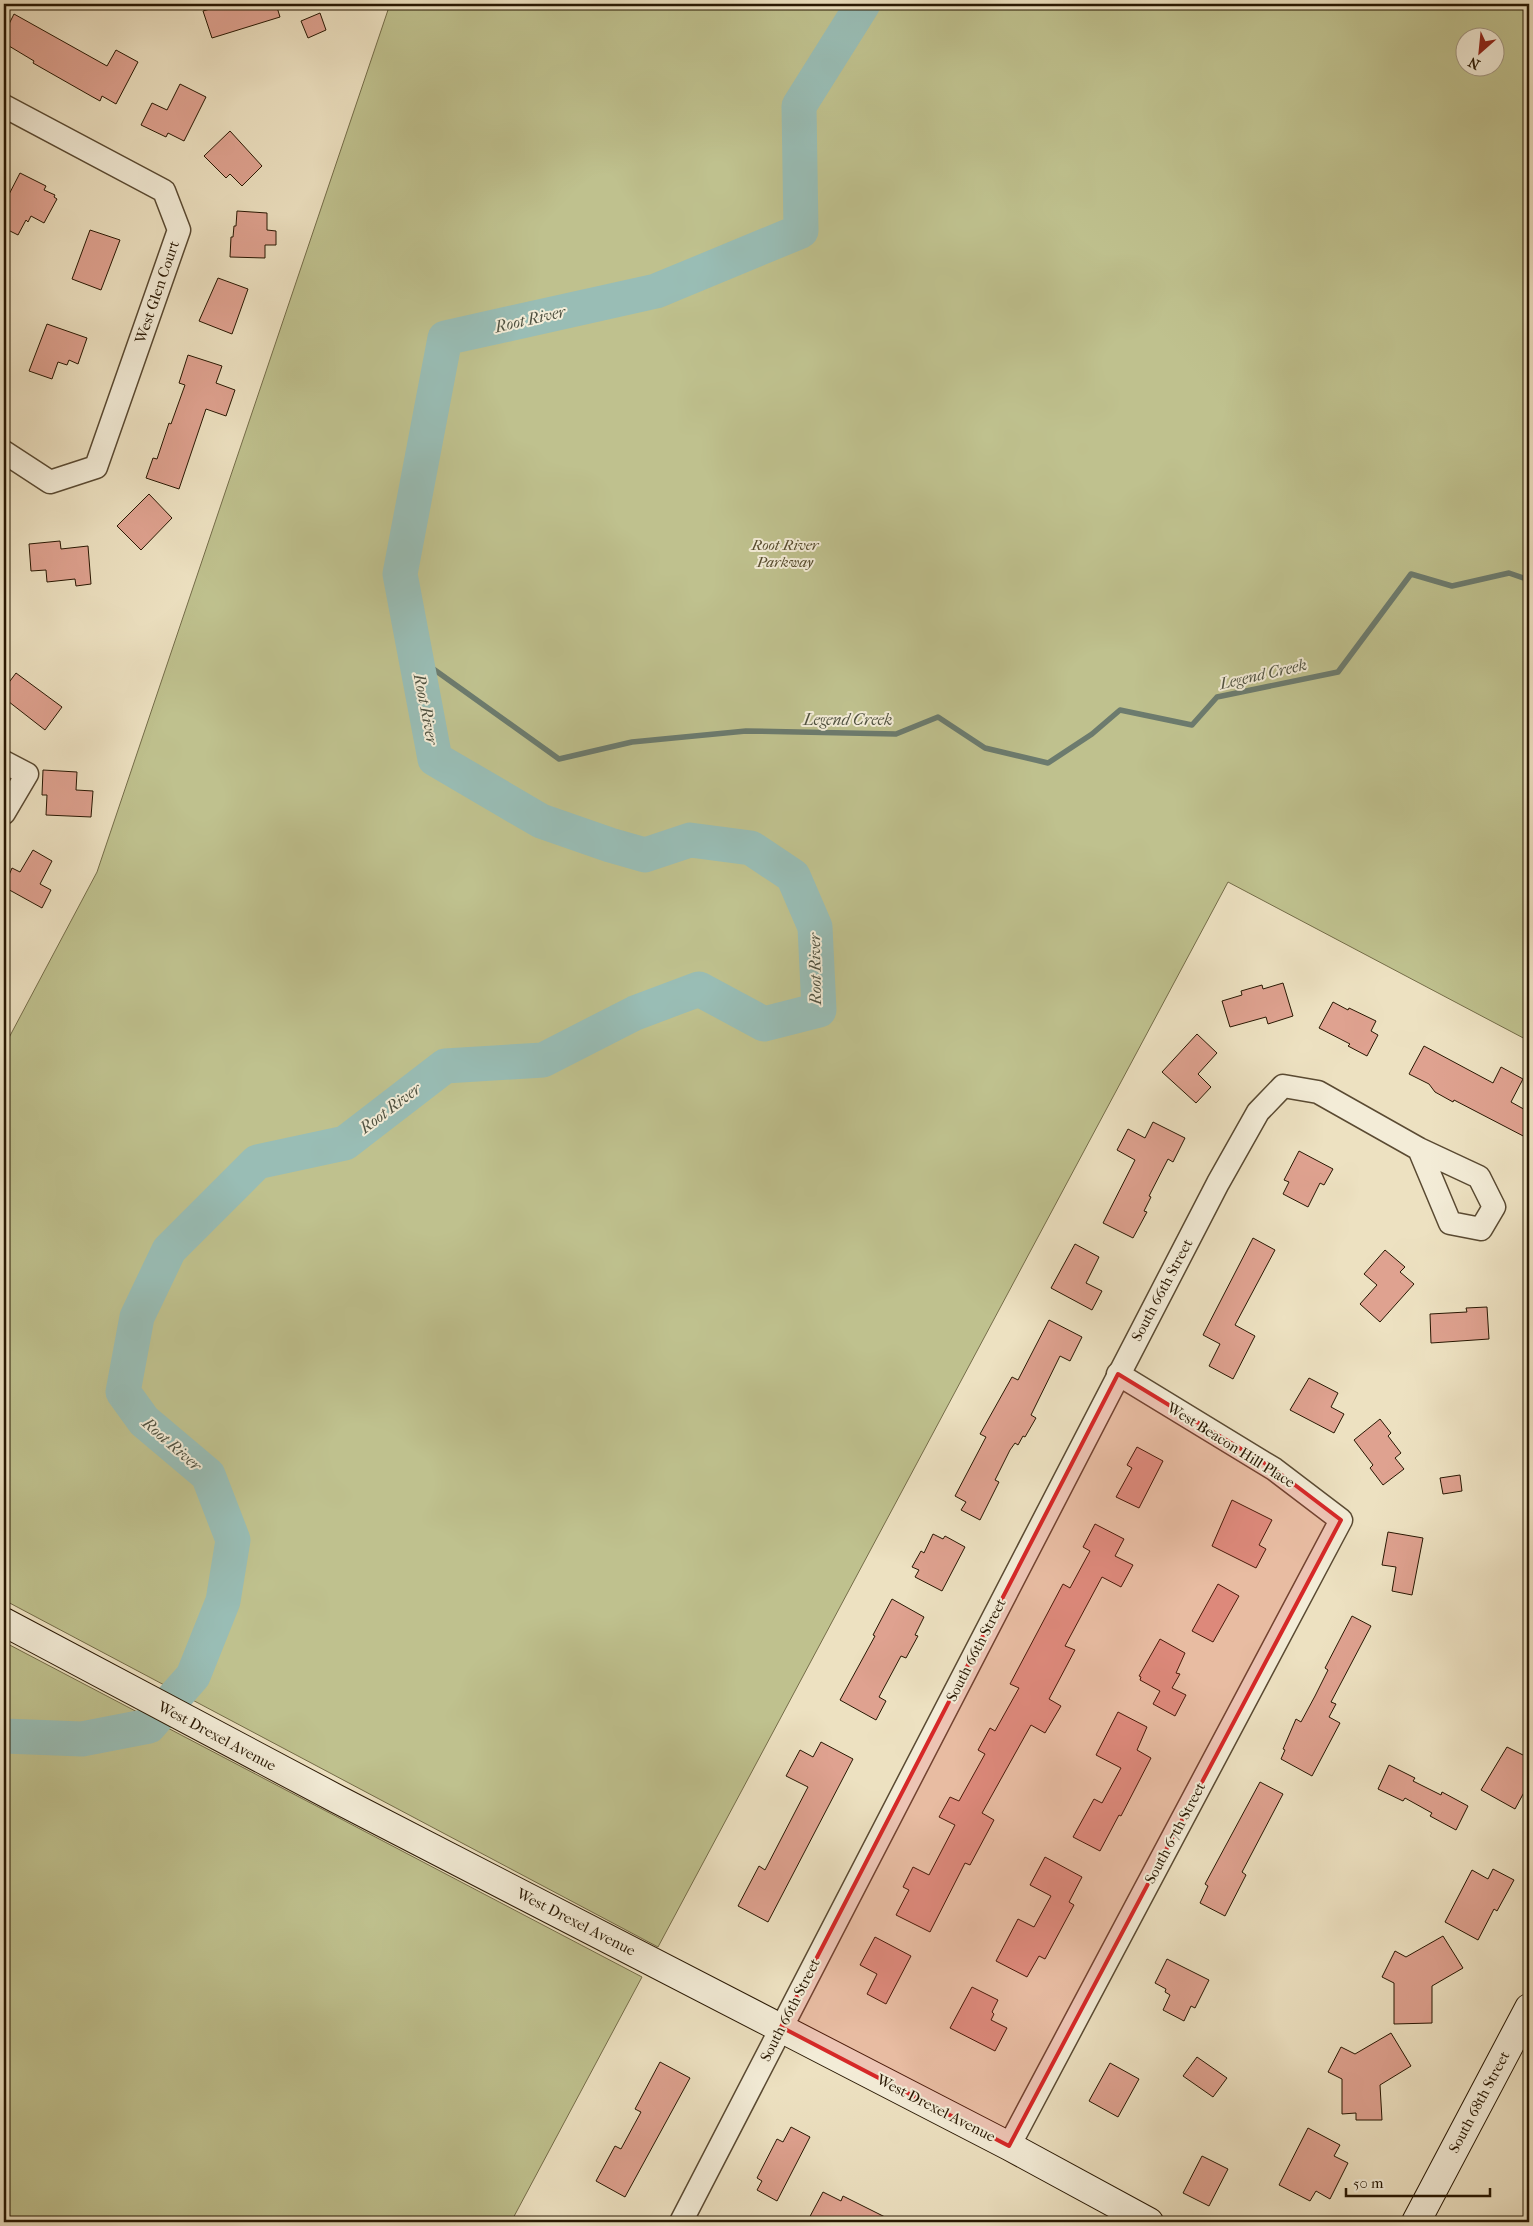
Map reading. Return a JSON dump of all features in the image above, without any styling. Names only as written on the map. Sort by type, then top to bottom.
[{"type":"street","name":"West Glen Court","points":[[4,106],[164,191],[179,230],[96,467],[50,482],[4,452]]},
{"type":"street","points":[[4,762],[27,774],[4,813]]},
{"type":"street","name":"South 66th Street","points":[[690,2219],[781,2027],[1118,1374],[1218,1183],[1258,1112],[1283,1086],[1318,1092],[1419,1149]]},
{"type":"street","name":"West Beacon Hill Place","points":[[1118,1374],[1274,1469],[1341,1520]]},
{"type":"street","name":"South 67th Street","points":[[1009,2146],[1341,1520]]},
{"type":"street","name":"West Drexel Avenue","points":[[4,1622],[212,1734],[781,2027],[1009,2146],[1149,2222]]},
{"type":"street","name":"South 68th Street","points":[[1416,2222],[1529,2008]]},
{"type":"highlighted area","points":[[1118,1374],[1274,1469],[1341,1520],[1009,2146],[781,2027]]},
{"type":"green space","name":"Root River Parkway","points":[[390,4],[1529,4],[1529,1041],[1228,882],[658,1947],[4,1600],[4,1047],[97,872]]},
{"type":"green space","points":[[4,1642],[642,1977],[511,2222],[4,2222]]},
{"type":"building","points":[[227,4],[276,4],[280,17],[212,38],[203,11]]},
{"type":"building","points":[[320,13],[326,30],[308,38],[301,21]]},
{"type":"building","points":[[14,14],[107,66],[116,50],[138,62],[116,104],[102,96],[100,101],[33,63],[34,61],[4,43],[4,34]]},
{"type":"building","points":[[180,84],[206,97],[184,141],[168,133],[166,137],[141,125],[152,103],[167,110]]},
{"type":"building","points":[[230,131],[262,166],[242,186],[230,174],[226,178],[204,156]]},
{"type":"building","points":[[20,173],[46,186],[44,190],[55,195],[54,197],[57,199],[44,223],[31,216],[28,222],[26,220],[18,235],[4,228],[4,204]]},
{"type":"building","points":[[237,211],[267,213],[267,230],[276,231],[276,245],[265,245],[265,258],[230,257],[231,237],[233,237],[234,226],[236,226]]},
{"type":"building","points":[[90,230],[120,240],[101,290],[72,279]]},
{"type":"building","points":[[218,278],[248,289],[232,334],[199,321]]},
{"type":"building","points":[[47,324],[87,338],[78,364],[69,360],[67,365],[58,362],[52,379],[29,371]]},
{"type":"building","points":[[188,355],[222,366],[216,383],[235,390],[226,416],[206,409],[179,489],[146,478],[153,458],[157,459],[169,423],[171,424],[185,385],[179,383]]},
{"type":"building","points":[[149,494],[172,518],[141,550],[117,526]]},
{"type":"building","points":[[60,541],[61,549],[88,546],[91,584],[76,586],[75,579],[47,582],[46,570],[31,571],[29,544]]},
{"type":"building","points":[[16,673],[62,707],[45,730],[4,698],[4,689]]},
{"type":"building","points":[[43,770],[77,772],[76,790],[93,791],[91,817],[46,815],[47,795],[42,795]]},
{"type":"building","points":[[33,850],[52,861],[40,884],[51,890],[42,908],[4,887],[12,868],[20,872]]},
{"type":"building","points":[[1283,983],[1293,1016],[1268,1024],[1266,1017],[1230,1027],[1222,1001],[1242,995],[1241,991],[1262,985],[1263,989]]},
{"type":"building","points":[[1333,1002],[1376,1021],[1371,1031],[1378,1035],[1367,1056],[1348,1046],[1350,1044],[1319,1028]]},
{"type":"building","points":[[1197,1034],[1217,1053],[1198,1074],[1211,1087],[1196,1103],[1162,1072]]},
{"type":"building","points":[[1424,1046],[1493,1083],[1501,1067],[1523,1079],[1511,1102],[1529,1112],[1529,1139],[1454,1100],[1453,1102],[1435,1092],[1429,1084],[1409,1074]]},
{"type":"building","points":[[1153,1122],[1185,1138],[1173,1162],[1168,1159],[1149,1196],[1151,1197],[1144,1211],[1147,1212],[1133,1238],[1103,1223],[1135,1160],[1117,1150],[1128,1129],[1145,1138]]},
{"type":"building","points":[[1299,1151],[1333,1169],[1324,1185],[1320,1183],[1308,1207],[1283,1194],[1289,1182],[1284,1180]]},
{"type":"building","points":[[1253,1238],[1275,1250],[1235,1325],[1255,1336],[1233,1379],[1209,1366],[1220,1344],[1203,1335]]},
{"type":"building","points":[[1075,1244],[1099,1257],[1086,1283],[1102,1291],[1092,1310],[1051,1288]]},
{"type":"building","points":[[1385,1250],[1405,1267],[1400,1272],[1414,1284],[1380,1322],[1360,1304],[1377,1285],[1364,1274]]},
{"type":"building","points":[[1487,1307],[1489,1339],[1431,1343],[1430,1314],[1467,1312],[1466,1308]]},
{"type":"building","points":[[1049,1320],[1082,1337],[1070,1361],[1060,1356],[1031,1415],[1036,1418],[1025,1437],[1023,1436],[1018,1445],[1015,1443],[1010,1450],[995,1480],[999,1482],[980,1520],[961,1510],[966,1502],[955,1496],[986,1437],[980,1434],[1012,1377],[1018,1380]]},
{"type":"building","points":[[1309,1378],[1338,1393],[1331,1407],[1344,1414],[1334,1433],[1290,1410]]},
{"type":"building","points":[[1380,1419],[1391,1433],[1388,1436],[1401,1453],[1395,1458],[1404,1469],[1383,1485],[1370,1468],[1373,1465],[1354,1440]]},
{"type":"building","points":[[1137,1447],[1163,1461],[1139,1508],[1116,1497],[1132,1468],[1127,1465]]},
{"type":"building","points":[[1460,1475],[1462,1491],[1443,1494],[1440,1478]]},
{"type":"building","points":[[1232,1500],[1272,1520],[1259,1545],[1266,1549],[1256,1568],[1212,1546]]},
{"type":"building","points":[[1095,1524],[1124,1539],[1115,1556],[1133,1565],[1121,1587],[1102,1577],[1065,1646],[1075,1650],[1049,1699],[1061,1706],[1045,1733],[1031,1725],[982,1813],[994,1820],[970,1865],[965,1863],[930,1932],[896,1915],[909,1890],[903,1887],[913,1867],[929,1875],[955,1825],[939,1817],[950,1797],[959,1801],[985,1754],[978,1750],[990,1728],[995,1731],[1019,1688],[1010,1684],[1063,1584],[1070,1588],[1090,1551],[1083,1547]]},
{"type":"building","points":[[1388,1532],[1423,1538],[1412,1595],[1392,1591],[1396,1567],[1382,1565]]},
{"type":"building","points":[[933,1534],[943,1539],[945,1536],[965,1547],[942,1591],[915,1577],[919,1570],[912,1567],[921,1551],[924,1553]]},
{"type":"building","points":[[1218,1584],[1239,1596],[1213,1642],[1192,1631]]},
{"type":"building","points":[[892,1599],[924,1617],[915,1635],[918,1636],[906,1658],[901,1656],[879,1697],[886,1701],[876,1720],[840,1700],[875,1636],[873,1635]]},
{"type":"building","points":[[1352,1616],[1371,1626],[1331,1702],[1336,1704],[1329,1717],[1340,1723],[1312,1776],[1281,1759],[1285,1750],[1283,1749],[1296,1719],[1301,1722],[1315,1696],[1328,1670],[1325,1668]]},
{"type":"building","points":[[1160,1639],[1185,1653],[1176,1673],[1180,1674],[1172,1688],[1186,1695],[1175,1716],[1153,1704],[1160,1691],[1140,1680],[1141,1677],[1139,1676]]},
{"type":"building","points":[[1118,1712],[1147,1727],[1137,1750],[1151,1758],[1121,1816],[1119,1815],[1100,1851],[1073,1837],[1094,1799],[1102,1803],[1121,1768],[1096,1755]]},
{"type":"building","points":[[821,1742],[853,1759],[768,1922],[738,1906],[759,1866],[765,1870],[808,1787],[786,1776],[800,1750],[813,1757]]},
{"type":"building","points":[[1507,1747],[1529,1758],[1529,1772],[1524,1783],[1528,1785],[1515,1809],[1481,1790]]},
{"type":"building","points":[[1389,1765],[1415,1778],[1413,1781],[1441,1795],[1442,1792],[1468,1806],[1456,1830],[1430,1816],[1432,1813],[1405,1798],[1403,1801],[1378,1789]]},
{"type":"building","points":[[1260,1782],[1283,1794],[1242,1872],[1246,1875],[1225,1916],[1200,1903],[1208,1886],[1205,1884]]},
{"type":"building","points":[[1045,1857],[1082,1877],[1069,1902],[1074,1905],[1045,1959],[1039,1956],[1027,1977],[996,1961],[1018,1919],[1034,1927],[1051,1896],[1030,1885]]},
{"type":"building","points":[[1493,1869],[1514,1880],[1497,1911],[1494,1909],[1478,1940],[1445,1922],[1472,1870],[1488,1879]]},
{"type":"building","points":[[1443,1936],[1463,1968],[1432,1986],[1432,2023],[1394,2024],[1394,1983],[1382,1977],[1395,1951],[1406,1957]]},
{"type":"building","points":[[875,1937],[911,1956],[886,2004],[867,1994],[877,1974],[860,1965]]},
{"type":"building","points":[[1167,1959],[1209,1980],[1195,2008],[1191,2006],[1184,2021],[1163,2010],[1170,1995],[1165,1992],[1166,1989],[1155,1983]]},
{"type":"building","points":[[972,1987],[998,2000],[992,2012],[994,2014],[991,2020],[1007,2028],[995,2051],[950,2028]]},
{"type":"building","points":[[1391,2033],[1411,2066],[1380,2085],[1382,2120],[1356,2120],[1356,2113],[1342,2114],[1342,2079],[1328,2072],[1341,2047],[1355,2054]]},
{"type":"building","points":[[1197,2057],[1227,2078],[1213,2097],[1183,2076]]},
{"type":"building","points":[[660,2062],[690,2078],[625,2197],[596,2181],[615,2146],[621,2149],[641,2112],[635,2109]]},
{"type":"building","points":[[1110,2063],[1139,2079],[1118,2117],[1089,2101]]},
{"type":"building","points":[[791,2127],[810,2137],[777,2201],[757,2190],[762,2181],[757,2178],[777,2139],[783,2142]]},
{"type":"building","points":[[1308,2128],[1340,2145],[1334,2156],[1348,2163],[1330,2199],[1316,2191],[1310,2201],[1279,2185]]},
{"type":"building","points":[[1202,2156],[1228,2169],[1209,2206],[1183,2193]]},
{"type":"building","points":[[823,2192],[841,2201],[843,2196],[895,2222],[807,2222]]},
{"type":"waterway","name":"Root River","points":[[4,1736],[82,1739],[149,1726],[193,1676],[223,1601],[233,1540],[208,1475],[144,1421],[123,1392],[137,1317],[169,1250],[257,1162],[345,1143],[445,1066],[543,1060],[635,1013],[699,989],[764,1024],[819,1010],[815,927],[793,876],[751,848],[690,840],[645,855],[541,821],[435,759],[400,574],[445,338],[656,291],[801,231],[799,106],[863,4]]},
{"type":"waterway","name":"Legend Creek","points":[[407,609],[425,638],[432,668],[559,759],[632,742],[746,731],[896,734],[938,717],[985,748],[1048,763],[1092,734],[1120,710],[1192,725],[1217,697],[1338,672],[1411,574],[1452,586],[1509,573],[1529,580]]}]
